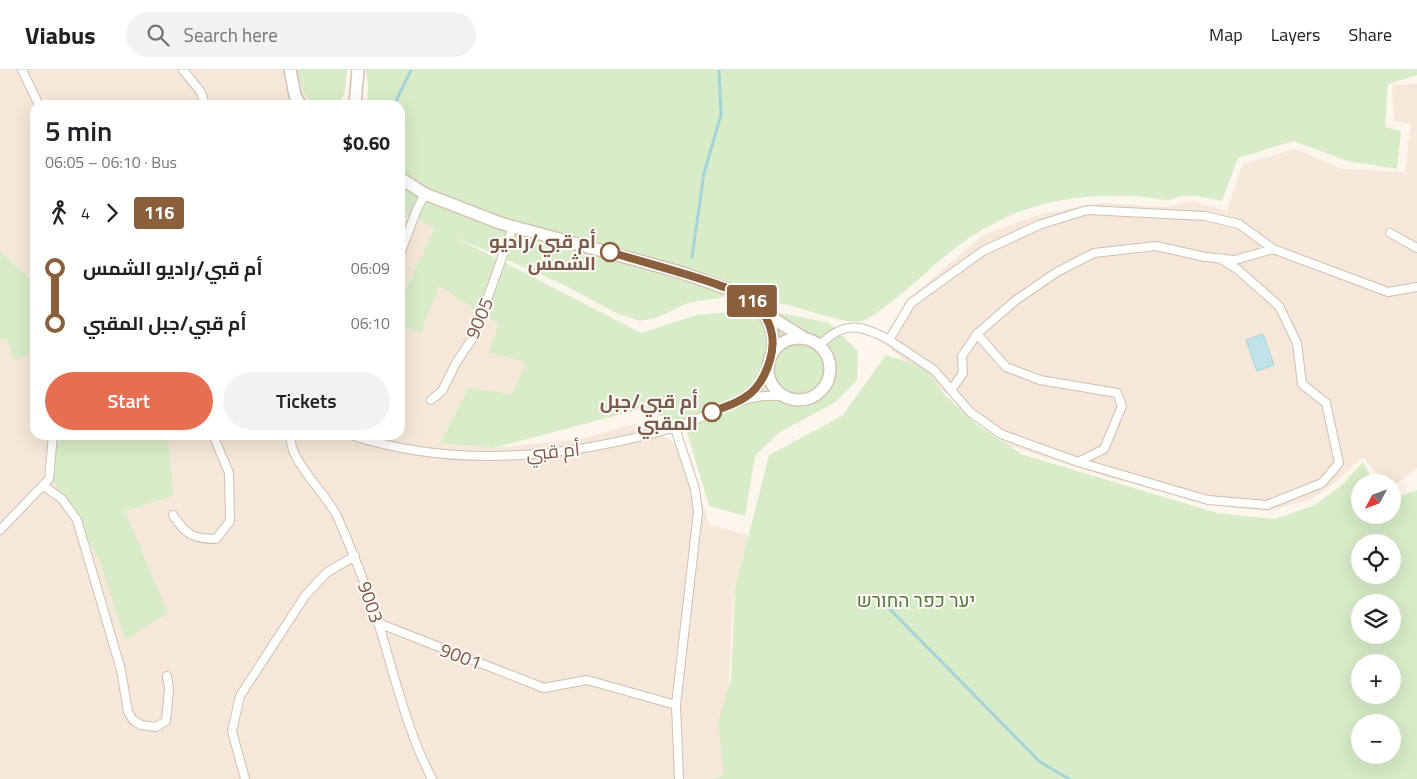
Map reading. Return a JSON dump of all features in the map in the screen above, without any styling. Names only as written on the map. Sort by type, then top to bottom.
[{"type":"street","points":[[22,70],[37,100]]},
{"type":"street","points":[[183,70],[201,92],[203,100]]},
{"type":"street","points":[[290,70],[298,100]]},
{"type":"street","points":[[355,100],[358,70]]},
{"type":"street","points":[[405,181],[424,194],[513,228],[576,242],[680,272],[742,294],[804,338],[819,346],[828,358],[830,368],[825,387],[817,394],[807,398],[791,398],[781,394],[774,386],[770,376],[774,342],[772,331],[767,318],[756,305]]},
{"type":"street","points":[[405,240],[416,209],[424,194]]},
{"type":"street","points":[[889,340],[911,303],[983,251],[1039,225],[1087,210],[1205,216],[1238,224],[1273,250],[1388,292],[1417,287]]},
{"type":"street","name":"9005","points":[[431,400],[442,391],[456,363],[474,336],[513,228]]},
{"type":"street","points":[[1390,233],[1417,248]]},
{"type":"street","points":[[951,390],[963,373],[962,356],[977,334],[1016,300],[1057,272],[1094,253],[1156,246],[1235,260],[1273,250]]},
{"type":"street","points":[[819,346],[831,333],[844,327],[868,328],[934,370],[970,412],[1002,434],[1078,462],[1208,500],[1267,505],[1322,483],[1338,463],[1326,403],[1302,384],[1297,343],[1279,306],[1237,269],[1219,258]]},
{"type":"street","points":[[977,334],[1006,366],[1040,380],[1117,393],[1122,406],[1104,449],[1078,462]]},
{"type":"street","points":[[748,398],[759,386],[771,360],[784,342],[794,338],[804,338]]},
{"type":"street","name":"أم قبي","points":[[374,440],[446,456],[564,453],[675,428],[748,398],[778,395],[791,398]]},
{"type":"street","points":[[675,428],[695,489],[698,512],[676,705],[679,779]]},
{"type":"street","points":[[0,530],[50,478],[53,440]]},
{"type":"street","points":[[173,515],[182,528],[199,539],[216,539],[230,521],[228,473],[215,440]]},
{"type":"street","name":"9003","points":[[292,440],[293,452],[335,512],[355,556],[417,749],[432,779]]},
{"type":"street","points":[[44,486],[62,499],[77,520],[121,670],[128,712],[133,720],[141,725],[156,727],[166,721],[169,689],[167,676]]},
{"type":"street","points":[[245,779],[232,731],[240,696],[305,596],[326,573],[355,556]]},
{"type":"street","name":"9001","points":[[378,624],[544,688],[586,680],[676,705]]},
{"type":"shaded area","points":[[0,70],[310,70],[320,100],[30,100],[30,440],[405,440],[405,327],[421,332],[439,285],[498,324],[526,362],[512,394],[468,389],[440,443],[493,448],[581,439],[638,423],[687,449],[709,525],[748,535],[733,602],[724,777],[712,779],[0,779]]},
{"type":"shaded area","points":[[1417,84],[1417,468],[1401,481],[1401,474],[1378,474],[1363,457],[1332,485],[1312,499],[1269,511],[1224,506],[1118,480],[1010,446],[891,350],[905,302],[983,235],[1041,214],[1103,203],[1167,207],[1191,201],[1227,211],[1243,164],[1295,149],[1343,169],[1405,172],[1411,124],[1394,121],[1392,85]]},
{"type":"shaded area","points":[[405,213],[434,227],[405,291]]},
{"type":"green space","points":[[296,70],[347,70],[346,84],[341,100],[309,100]]},
{"type":"green space","points":[[366,70],[1417,70],[1417,75],[1388,84],[1385,127],[1401,131],[1397,169],[1347,161],[1294,141],[1238,158],[1222,201],[1189,196],[1166,200],[1136,196],[1106,196],[1081,197],[1035,206],[1013,214],[970,238],[949,253],[893,301],[862,321],[845,321],[778,303],[740,302],[742,294],[688,303],[656,318],[640,321],[618,314],[564,285],[455,237],[641,333],[697,315],[729,312],[787,314],[829,323],[858,351],[857,380],[834,403],[780,432],[755,456],[745,516],[709,506],[686,429],[645,408],[493,448],[440,443],[468,388],[512,394],[526,362],[489,353],[498,324],[439,286],[421,333],[405,327],[405,291],[434,228],[405,214],[405,100],[367,100]]},
{"type":"green space","points":[[0,251],[30,279],[30,353],[13,360],[7,339],[0,339]]},
{"type":"green space","name":"יער כפר החורש","points":[[886,355],[924,367],[945,395],[976,424],[1024,455],[1217,513],[1275,519],[1315,505],[1343,484],[1351,475],[1351,524],[1401,524],[1401,495],[1417,490],[1417,779],[712,779],[724,776],[718,722],[731,679],[735,589],[769,455],[842,416]]},
{"type":"green space","points":[[50,440],[168,440],[173,496],[125,511],[168,613],[125,640],[99,559],[53,481]]},
{"type":"green space","name":"יער כפר החורש","points":[[1363,462],[1369,474],[1352,474]]},
{"type":"water","points":[[1263,334],[1274,365],[1257,371],[1246,340]]},
{"type":"waterway","points":[[396,100],[411,70]]},
{"type":"waterway","points":[[692,257],[704,173],[721,115],[719,70]]},
{"type":"waterway","points":[[878,597],[1040,762],[1069,779]]},
{"type":"bus line","name":"116","points":[[610,252],[680,272],[742,294],[756,305],[767,318],[774,342],[769,365],[759,386],[748,398],[712,412]]},
{"type":"place","name":"أم قبي/راديو الشمس","points":[[610,252]]},
{"type":"place","name":"أم قبي/جبل المقبي","points":[[712,412]]}]
